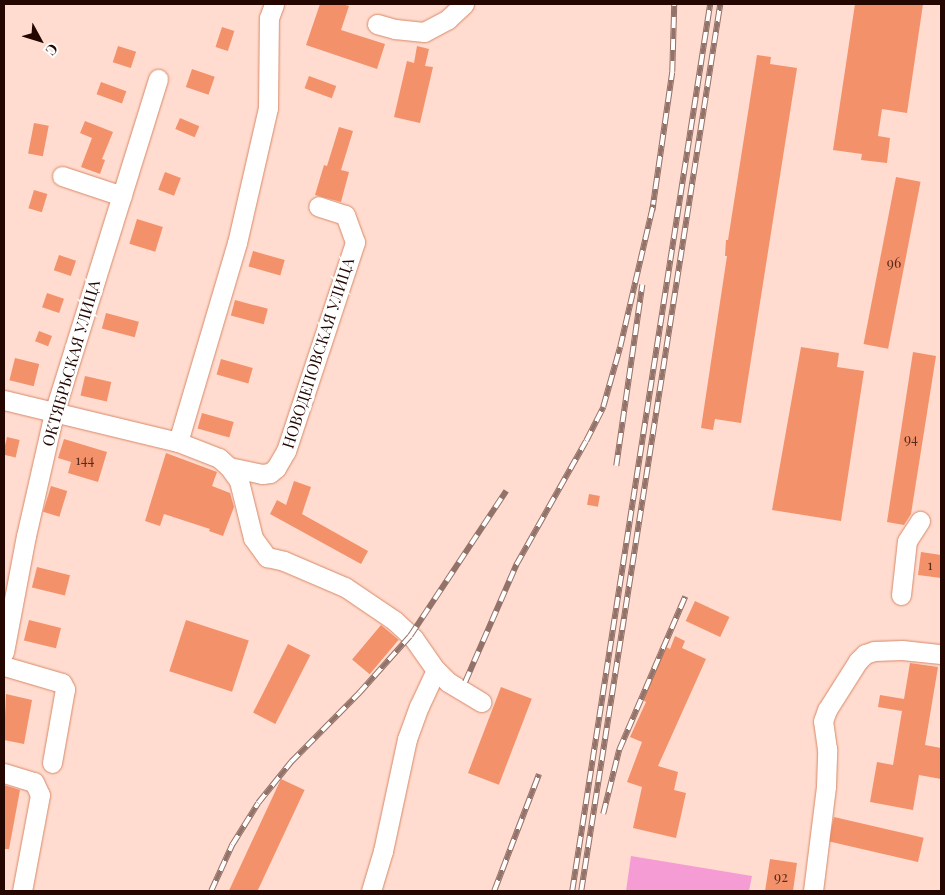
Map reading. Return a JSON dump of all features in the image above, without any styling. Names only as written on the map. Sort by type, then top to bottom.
[{"type":"street","points":[[178,442],[237,243],[268,108],[269,18],[274,4]]},
{"type":"street","points":[[377,24],[395,30],[424,32],[448,19],[464,4]]},
{"type":"street","name":"ОКТЯБРЬСКАЯ УЛИЦА","points":[[4,652],[26,536],[54,413],[158,79]]},
{"type":"street","points":[[62,176],[122,196]]},
{"type":"street","name":"НОВОДЕПОВСКАЯ УЛИЦА","points":[[229,467],[262,474],[270,473],[276,468],[286,451],[355,242],[345,215],[318,206]]},
{"type":"street","points":[[4,400],[178,442],[219,458],[229,467],[238,481],[253,538],[267,557],[284,561],[345,588],[369,602],[395,621],[414,639],[436,670],[448,682],[481,702]]},
{"type":"street","points":[[901,595],[908,541],[920,521]]},
{"type":"street","points":[[813,891],[826,786],[827,749],[823,721],[827,710],[858,661],[865,654],[874,651],[902,650],[941,654]]},
{"type":"street","points":[[4,666],[62,683],[65,689],[52,763]]},
{"type":"street","points":[[371,891],[383,851],[407,738],[419,706],[436,670]]},
{"type":"street","points":[[4,773],[34,782],[40,795],[22,891]]},
{"type":"shaded area","points":[[631,856],[752,876],[749,891],[626,891]]},
{"type":"building","points":[[320,4],[342,4],[349,6],[341,30],[385,44],[377,69],[306,45]]},
{"type":"building","points":[[855,4],[923,4],[907,113],[882,109],[878,136],[890,138],[887,163],[861,160],[862,154],[833,150]]},
{"type":"building","points":[[222,27],[234,31],[228,51],[216,47]]},
{"type":"building","points":[[118,46],[136,52],[131,68],[113,62]]},
{"type":"building","points":[[417,46],[429,49],[425,66],[433,67],[420,123],[394,117],[407,61],[414,63]]},
{"type":"building","points":[[757,55],[771,57],[770,64],[797,68],[741,423],[715,419],[713,430],[701,428],[727,256],[725,256],[726,240],[728,240]]},
{"type":"building","points":[[192,69],[215,77],[209,95],[186,87]]},
{"type":"building","points":[[309,76],[336,86],[332,98],[305,88]]},
{"type":"building","points":[[101,82],[126,91],[122,103],[97,94]]},
{"type":"building","points":[[180,118],[199,126],[195,137],[175,129]]},
{"type":"building","points":[[85,121],[113,132],[102,159],[105,160],[100,174],[81,167],[92,138],[80,133]]},
{"type":"building","points":[[34,123],[49,126],[43,156],[28,153]]},
{"type":"building","points":[[339,127],[353,131],[341,170],[349,172],[341,202],[315,195],[324,165],[327,166]]},
{"type":"building","points":[[165,172],[181,178],[174,196],[158,190]]},
{"type":"building","points":[[896,177],[921,182],[888,349],[864,344]]},
{"type":"building","points":[[34,190],[47,194],[42,212],[28,208]]},
{"type":"building","points":[[137,219],[163,227],[155,252],[129,244]]},
{"type":"building","points":[[253,251],[285,260],[280,275],[249,266]]},
{"type":"building","points":[[59,255],[76,261],[71,276],[54,270]]},
{"type":"building","points":[[47,293],[64,299],[59,313],[42,307]]},
{"type":"building","points":[[235,300],[268,309],[264,324],[231,315]]},
{"type":"building","points":[[106,313],[139,322],[135,337],[102,328]]},
{"type":"building","points":[[39,331],[52,336],[48,346],[35,341]]},
{"type":"building","points":[[801,347],[839,353],[837,367],[864,371],[841,521],[772,510]]},
{"type":"building","points":[[913,352],[936,356],[911,514],[904,525],[887,522]]},
{"type":"building","points":[[15,358],[39,364],[34,386],[9,380]]},
{"type":"building","points":[[221,359],[253,368],[248,383],[217,374]]},
{"type":"building","points":[[85,376],[111,382],[107,402],[81,395]]},
{"type":"building","points":[[202,413],[234,422],[229,437],[198,428]]},
{"type":"building","points":[[7,437],[20,440],[16,457],[4,455]]},
{"type":"building","points":[[64,439],[107,452],[98,482],[68,473],[71,462],[58,458]]},
{"type":"building","points":[[166,453],[217,472],[212,486],[230,493],[234,507],[223,536],[209,531],[210,529],[164,514],[160,526],[145,521]]},
{"type":"building","points":[[294,481],[311,487],[302,514],[368,551],[361,564],[270,514],[277,500],[286,505]]},
{"type":"building","points":[[51,486],[67,491],[59,517],[43,512]]},
{"type":"building","points":[[589,494],[600,496],[598,507],[587,505]]},
{"type":"building","points":[[921,552],[941,555],[941,578],[918,575]]},
{"type":"building","points":[[37,567],[70,575],[65,596],[32,587]]},
{"type":"building","points":[[695,601],[729,617],[720,637],[686,621]]},
{"type":"building","points":[[29,620],[61,628],[56,648],[24,640]]},
{"type":"building","points":[[186,620],[249,640],[232,692],[169,671]]},
{"type":"building","points":[[381,625],[399,640],[370,674],[352,659]]},
{"type":"building","points":[[675,636],[685,641],[682,648],[706,659],[658,766],[678,772],[674,790],[686,793],[676,838],[633,828],[642,787],[627,782],[642,742],[630,737],[646,702],[643,700],[666,647],[670,649]]},
{"type":"building","points":[[288,644],[310,655],[275,724],[253,713]]},
{"type":"building","points":[[910,663],[938,667],[925,745],[941,748],[941,779],[919,775],[913,810],[870,802],[877,762],[893,765],[902,711],[878,707],[880,695],[904,699]]},
{"type":"building","points":[[501,687],[532,699],[499,785],[468,773]]},
{"type":"building","points":[[6,694],[32,700],[24,744],[4,740]]},
{"type":"building","points":[[281,779],[305,790],[257,891],[229,890]]},
{"type":"building","points":[[4,785],[20,790],[9,849],[4,849]]},
{"type":"building","points":[[834,817],[924,838],[918,862],[828,841]]},
{"type":"building","points":[[770,859],[797,863],[793,891],[765,891]]},
{"type":"railway","points":[[652,211],[672,72],[674,4]]},
{"type":"railway","points":[[572,891],[710,4]]},
{"type":"railway","points":[[581,891],[720,4]]},
{"type":"railway","points":[[465,682],[516,565],[586,441],[603,407],[620,347],[653,205]]},
{"type":"railway","points":[[616,466],[642,285]]},
{"type":"railway","points":[[211,891],[232,845],[258,803],[291,762],[359,693],[410,636],[506,491]]},
{"type":"railway","points":[[603,814],[619,750],[685,597]]},
{"type":"railway","points":[[494,891],[539,774]]}]
